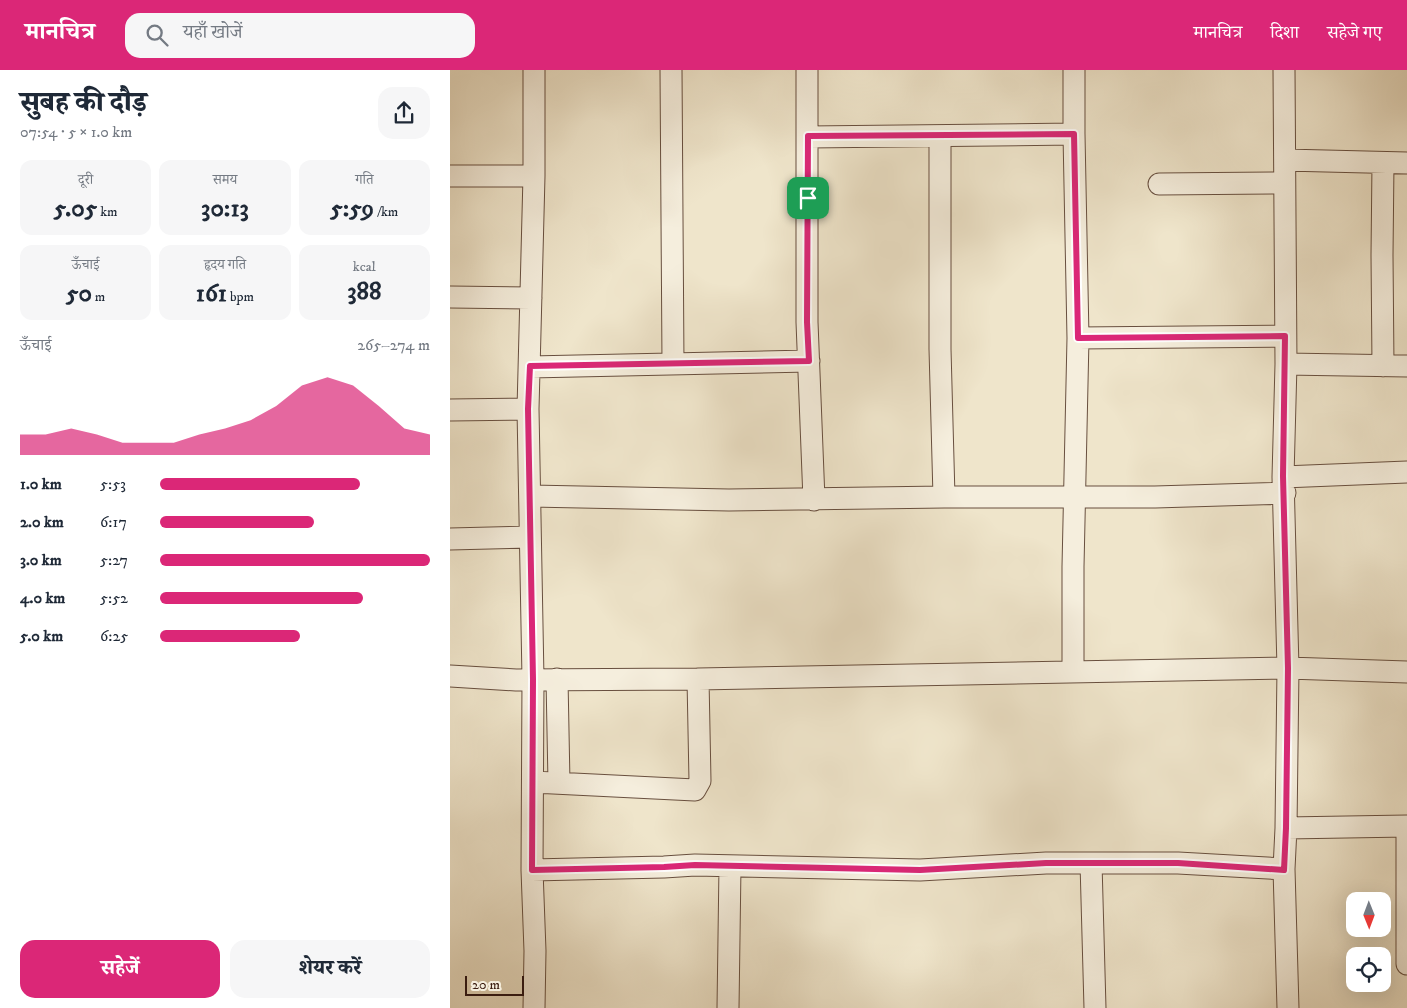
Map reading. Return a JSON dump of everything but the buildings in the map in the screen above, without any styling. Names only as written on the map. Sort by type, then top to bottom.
[{"type":"street","points":[[534,70],[534,176],[528,409],[533,679],[532,870],[535,951],[534,1008]]},
{"type":"street","points":[[671,70],[674,364]]},
{"type":"street","points":[[807,70],[807,322],[814,500]]},
{"type":"street","points":[[1073,672],[1078,338],[1074,70]]},
{"type":"street","points":[[1284,70],[1286,364],[1284,485],[1288,668],[1284,870],[1288,1008]]},
{"type":"street","points":[[808,136],[1074,134]]},
{"type":"street","points":[[940,136],[940,349],[944,497]]},
{"type":"street","points":[[1285,160],[1407,163]]},
{"type":"street","points":[[1383,366],[1382,255],[1384,163]]},
{"type":"street","points":[[450,176],[534,176]]},
{"type":"street","points":[[1159,184],[1284,183]]},
{"type":"street","points":[[450,297],[531,298]]},
{"type":"street","points":[[1078,338],[1285,336]]},
{"type":"street","points":[[530,366],[809,361]]},
{"type":"street","points":[[1286,364],[1407,366]]},
{"type":"street","points":[[450,410],[528,409]]},
{"type":"street","points":[[530,496],[729,500],[1155,497],[1407,472]]},
{"type":"street","points":[[450,539],[530,537]]},
{"type":"street","points":[[450,676],[516,680],[698,679],[1288,668],[1407,672]]},
{"type":"street","points":[[557,679],[559,783]]},
{"type":"street","points":[[533,782],[695,790],[700,781],[698,679]]},
{"type":"street","points":[[1286,828],[1407,826],[1407,964]]},
{"type":"street","points":[[532,870],[695,865],[920,870],[1046,863],[1178,863],[1284,870]]},
{"type":"street","points":[[1091,863],[1094,1008]]},
{"type":"street","points":[[728,1008],[730,866]]},
{"type":"route","points":[[1074,134],[1078,338],[1285,336],[1283,476],[1288,668],[1284,870],[1178,863],[1046,863],[920,870],[695,865],[532,870],[533,679],[528,409],[530,366],[809,361],[807,322],[808,198],[808,136],[1074,134]]}]
